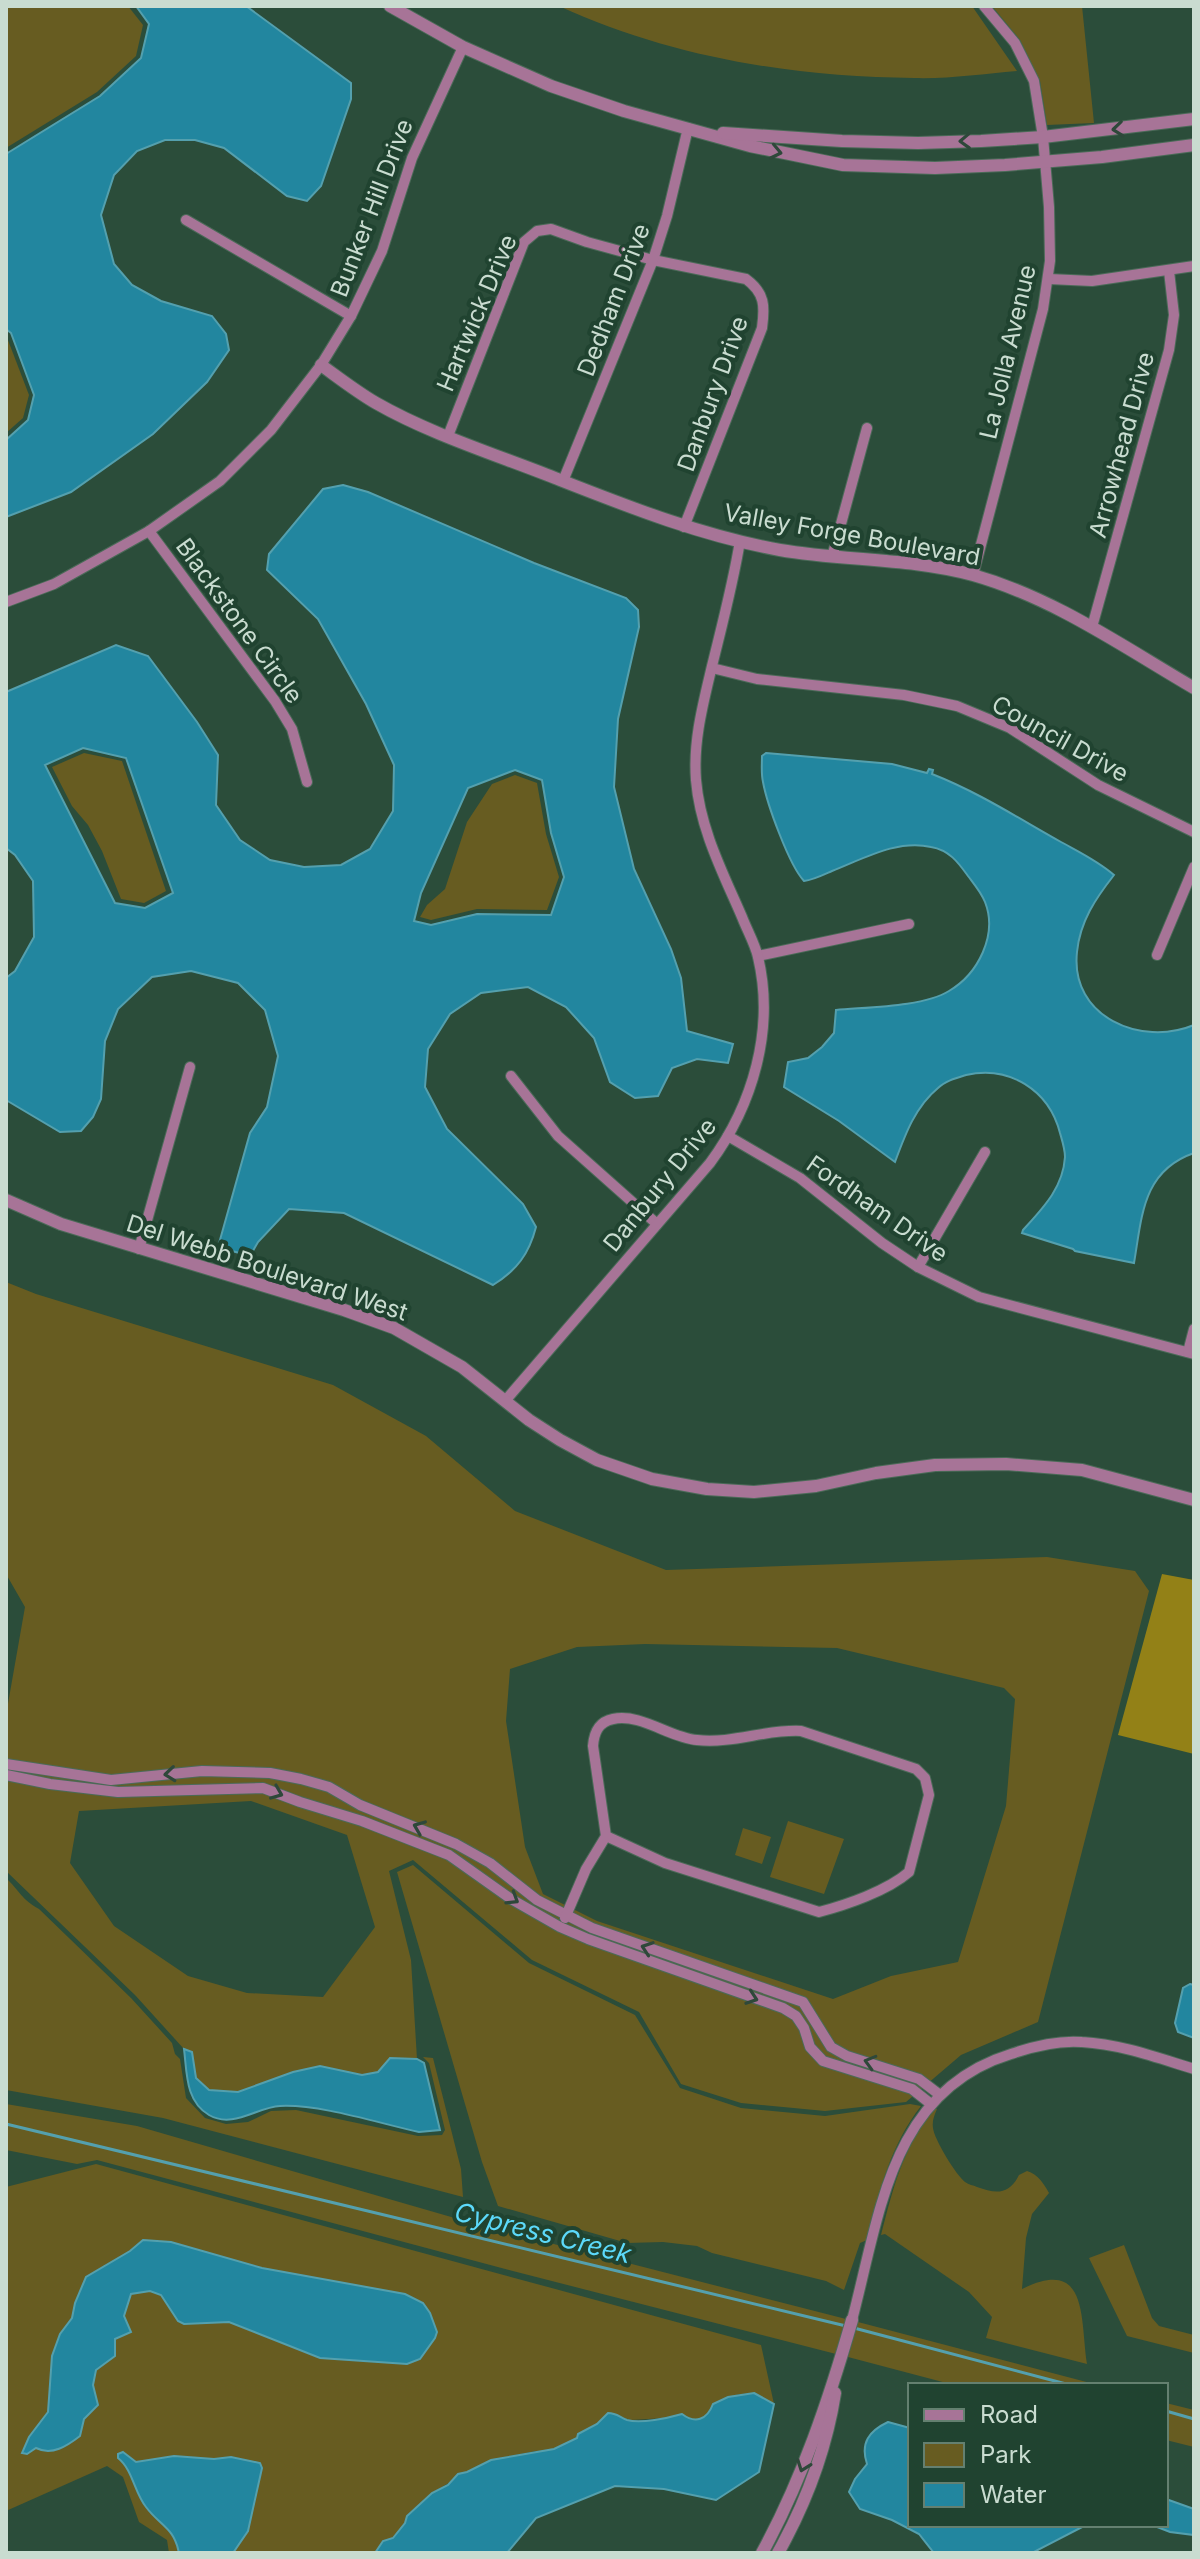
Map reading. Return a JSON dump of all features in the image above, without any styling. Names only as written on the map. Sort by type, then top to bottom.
[{"type":"street","points":[[390,6],[463,47],[551,86],[624,111],[750,146],[843,165],[917,167],[1045,163],[1194,145]]},
{"type":"street","name":"La Jolla Avenue","points":[[973,575],[1049,279],[1050,240],[1043,137],[1034,81],[1015,43],[984,6]]},
{"type":"street","name":"Bunker Hill Drive","points":[[6,602],[54,584],[149,531],[220,481],[271,430],[321,365],[351,316],[382,251],[412,158],[463,47]]},
{"type":"street","points":[[694,130],[918,143],[1043,137],[1194,119]]},
{"type":"street","points":[[1172,123],[1177,148]]},
{"type":"street","name":"Dedham Drive","points":[[563,481],[653,260],[694,130]]},
{"type":"street","points":[[866,167],[868,141]]},
{"type":"street","points":[[917,167],[918,143]]},
{"type":"street","points":[[186,220],[351,316]]},
{"type":"street","name":"Hartwick Drive","points":[[448,436],[524,242],[531,235],[551,229],[653,260],[746,279]]},
{"type":"street","points":[[1049,279],[1092,281],[1194,266]]},
{"type":"street","name":"Arrowhead Drive","points":[[1092,627],[1169,350],[1174,315],[1169,271]]},
{"type":"street","name":"Danbury Drive","points":[[684,527],[762,328],[765,307],[756,286],[746,279]]},
{"type":"street","name":"Valley Forge Boulevard","points":[[321,365],[376,403],[448,436],[684,527],[740,541],[832,557],[923,565],[973,575],[1035,597],[1194,688]]},
{"type":"street","points":[[832,557],[867,428]]},
{"type":"street","name":"Blackstone Circle","points":[[149,531],[275,701],[292,729],[307,782]]},
{"type":"street","name":"Danbury Drive","points":[[505,1401],[710,1163],[746,1100],[759,1056],[763,1015],[758,956],[703,824],[696,779],[697,729],[740,541]]},
{"type":"street","name":"Council Drive","points":[[712,668],[757,679],[904,695],[957,706],[1010,728],[1098,785],[1194,832]]},
{"type":"street","points":[[1157,955],[1194,867]]},
{"type":"street","points":[[758,956],[909,924]]},
{"type":"street","points":[[139,1249],[190,1067]]},
{"type":"street","points":[[511,1076],[558,1136],[657,1224]]},
{"type":"street","name":"Fordham Drive","points":[[728,1136],[800,1178],[882,1243],[918,1267],[979,1297],[1191,1353]]},
{"type":"street","points":[[918,1267],[985,1152]]},
{"type":"street","name":"Del Webb Boulevard West","points":[[6,1200],[61,1224],[394,1328],[455,1363],[560,1440],[597,1460],[652,1479],[740,1492],[785,1490],[935,1465],[1006,1464],[1082,1470],[1194,1500]]},
{"type":"street","points":[[1191,1353],[1194,1329]]},
{"type":"street","points":[[560,1927],[586,1869],[606,1836],[593,1746],[594,1734],[601,1724],[614,1719],[629,1719],[692,1740],[716,1742],[783,1730],[801,1731],[916,1769],[925,1778],[929,1795],[909,1872],[899,1881],[836,1908],[819,1912],[665,1863],[606,1836]]},
{"type":"street","points":[[6,1764],[111,1780],[202,1771],[270,1773],[329,1787],[360,1805],[456,1844],[490,1863],[537,1900],[566,1914],[622,1939],[803,2002],[831,2047],[847,2056],[919,2079],[940,2095]]},
{"type":"street","points":[[6,1775],[118,1792],[263,1788],[362,1821],[449,1855],[511,1899],[560,1927],[783,2008],[796,2016],[810,2047],[823,2061],[912,2089],[931,2104]]},
{"type":"street","points":[[762,2553],[782,2518],[839,2366],[889,2178],[911,2130],[931,2104],[988,2061],[1050,2042],[1082,2042],[1123,2049],[1194,2069]]},
{"type":"street","points":[[778,2553],[796,2521],[815,2475],[832,2413],[839,2366]]},
{"type":"green space","points":[[8,6],[128,6],[143,25],[136,56],[97,92],[6,148]]},
{"type":"green space","points":[[559,6],[972,6],[1017,71],[914,78],[823,74],[778,68],[733,61],[644,39]]},
{"type":"green space","points":[[992,6],[1082,6],[1094,123],[1047,125],[1040,81],[1020,40]]},
{"type":"green space","points":[[6,335],[29,395],[23,418],[6,433]]},
{"type":"green space","points":[[84,753],[122,761],[166,891],[144,903],[121,899],[102,851],[88,825],[72,806],[52,767]]},
{"type":"green space","points":[[515,775],[537,783],[546,834],[559,877],[547,910],[477,909],[431,920],[420,917],[427,905],[445,889],[467,822],[492,784]]},
{"type":"green space","points":[[6,1282],[36,1294],[333,1385],[426,1436],[515,1511],[666,1570],[1047,1557],[1135,1571],[1149,1591],[1038,2022],[961,2055],[906,2102],[825,2111],[741,2103],[681,2084],[639,2012],[532,1960],[413,1860],[389,1871],[411,1960],[417,2059],[390,2058],[378,2072],[362,2075],[319,2066],[238,2092],[209,2090],[196,2078],[192,2052],[184,2049],[135,1995],[6,1871],[6,1715],[25,1607],[6,1574]],"holes":[[[645,1644],[837,1648],[1004,1688],[1015,1699],[1006,1806],[958,1962],[891,1976],[833,1999],[597,1921],[543,1894],[525,1847],[506,1721],[510,1669],[577,1647]],[[251,1801],[347,1835],[375,1927],[323,1997],[247,1993],[188,1976],[114,1926],[70,1863],[79,1811]]]},
{"type":"green space","points":[[788,1821],[844,1839],[824,1894],[770,1877]]},
{"type":"green space","points":[[743,1828],[771,1837],[762,1864],[735,1855]]},
{"type":"green space","points":[[413,1865],[529,1963],[635,2015],[680,2088],[741,2108],[825,2116],[910,2104],[921,2106],[893,2153],[867,2240],[860,2243],[844,2290],[826,2281],[712,2253],[697,2246],[663,2242],[627,2243],[498,2206],[482,2162],[397,1872]]},
{"type":"green space","points":[[6,1878],[131,1998],[172,2043],[180,2059],[186,2098],[205,2118],[226,2124],[248,2122],[271,2111],[296,2110],[418,2136],[442,2135],[445,2130],[429,2063],[423,2057],[433,2058],[461,2169],[463,2197],[163,2118],[6,2090]]},
{"type":"green space","points":[[6,2104],[137,2126],[472,2223],[846,2319],[836,2354],[97,2160],[77,2164],[6,2150]]},
{"type":"green space","points":[[934,2109],[937,2109],[934,2133],[951,2165],[965,2182],[996,2192],[1011,2186],[1019,2175],[1027,2171],[1043,2183],[1049,2193],[1032,2214],[1026,2238],[1022,2289],[1044,2281],[1059,2280],[1070,2286],[1081,2312],[1087,2364],[986,2338],[992,2317],[969,2292],[885,2234],[881,2235],[907,2154]]},
{"type":"green space","points":[[96,2164],[761,2345],[774,2404],[744,2394],[713,2404],[700,2419],[682,2414],[630,2420],[608,2413],[577,2438],[550,2451],[491,2460],[432,2493],[407,2516],[393,2538],[383,2542],[375,2553],[169,2553],[167,2540],[139,2522],[123,2477],[107,2466],[6,2511],[6,2187]]},
{"type":"green space","points":[[1124,2245],[1152,2318],[1159,2326],[1194,2335],[1194,2353],[1127,2336],[1089,2258]]},
{"type":"green space","points":[[858,2322],[1090,2383],[946,2383],[848,2357]]},
{"type":"green space","points":[[1168,2404],[1194,2410],[1194,2447],[1168,2440]]},
{"type":"shaded area","points":[[1162,1574],[1194,1580],[1194,1754],[1118,1735]]},
{"type":"water","points":[[136,6],[246,6],[351,83],[351,99],[321,186],[307,201],[287,196],[224,148],[195,140],[165,140],[137,151],[114,175],[101,215],[114,264],[132,285],[161,301],[212,316],[226,334],[229,350],[207,382],[153,434],[71,492],[6,517],[6,440],[28,420],[34,395],[11,333],[6,329],[6,154],[100,96],[141,58],[149,24]]},
{"type":"water","points":[[343,485],[368,492],[534,563],[626,598],[638,610],[639,627],[618,719],[614,787],[634,869],[681,978],[687,1031],[733,1044],[728,1063],[697,1059],[672,1068],[658,1096],[635,1098],[610,1082],[594,1038],[566,1007],[528,987],[481,993],[450,1014],[428,1049],[425,1087],[447,1129],[523,1204],[536,1227],[521,1260],[493,1285],[344,1213],[289,1209],[258,1242],[250,1256],[218,1247],[250,1133],[267,1107],[278,1056],[265,1010],[238,983],[191,971],[152,977],[118,1009],[105,1041],[101,1099],[93,1117],[81,1131],[60,1132],[6,1100],[6,978],[15,971],[34,937],[33,881],[15,855],[6,848],[6,692],[116,645],[148,656],[218,755],[216,805],[240,840],[270,860],[304,867],[341,865],[370,849],[393,811],[394,765],[366,704],[318,619],[267,570],[269,554],[323,489]],"holes":[[[83,748],[126,758],[173,893],[145,908],[115,903],[45,765]],[[515,770],[542,780],[551,833],[564,877],[551,915],[477,914],[431,925],[414,921],[421,893],[468,788]]]},
{"type":"water","points":[[766,753],[892,764],[927,773],[929,769],[933,770],[932,774],[998,806],[1102,865],[1114,875],[1090,910],[1079,941],[1078,975],[1085,994],[1097,1009],[1113,1021],[1132,1029],[1173,1031],[1194,1025],[1194,1153],[1164,1171],[1154,1184],[1143,1213],[1134,1263],[1075,1251],[1022,1233],[1056,1188],[1065,1157],[1055,1118],[1047,1104],[1025,1084],[997,1074],[982,1073],[944,1083],[917,1113],[895,1162],[839,1121],[784,1087],[788,1062],[808,1058],[834,1033],[836,1010],[925,1000],[949,991],[977,964],[989,927],[982,895],[961,866],[948,854],[931,847],[893,848],[804,881],[785,848],[769,804],[762,772],[762,756]]},
{"type":"water","points":[[1194,1985],[1194,2038],[1178,2032],[1175,2023],[1183,1988]]},
{"type":"water","points":[[184,2049],[192,2052],[196,2078],[209,2090],[238,2092],[293,2072],[320,2066],[362,2075],[378,2072],[390,2058],[417,2059],[424,2063],[440,2130],[419,2132],[296,2106],[271,2107],[236,2119],[218,2119],[201,2109],[191,2094]]},
{"type":"water","points":[[143,2240],[171,2242],[262,2268],[405,2294],[423,2303],[437,2332],[420,2359],[407,2364],[320,2358],[229,2322],[184,2324],[178,2321],[161,2295],[150,2291],[131,2294],[124,2316],[131,2332],[115,2339],[115,2356],[96,2370],[93,2385],[98,2405],[84,2419],[80,2436],[59,2449],[48,2451],[36,2448],[27,2454],[22,2453],[29,2437],[48,2412],[52,2356],[60,2334],[72,2318],[86,2277]]},
{"type":"water","points":[[754,2393],[774,2404],[759,2472],[716,2500],[664,2489],[615,2486],[536,2518],[507,2553],[375,2553],[383,2541],[393,2538],[407,2516],[432,2493],[448,2485],[458,2474],[491,2460],[554,2449],[577,2438],[578,2434],[597,2424],[608,2413],[633,2421],[682,2414],[700,2419],[713,2404],[728,2397]]},
{"type":"water","points":[[888,2422],[908,2427],[908,2527],[1082,2527],[1032,2553],[934,2553],[919,2534],[860,2509],[849,2492],[867,2464],[866,2444],[876,2429]]},
{"type":"water","points":[[123,2452],[136,2462],[174,2456],[231,2457],[260,2463],[262,2468],[248,2531],[233,2553],[179,2553],[174,2538],[146,2507],[118,2458],[118,2454]]},
{"type":"water","points":[[1168,2500],[1194,2509],[1194,2535],[1157,2527],[1168,2527]]},
{"type":"waterway","name":"Cypress Creek","points":[[6,2124],[846,2326]]},
{"type":"waterway","name":"Cypress Creek","points":[[854,2328],[1062,2383]]},
{"type":"waterway","name":"Cypress Creek","points":[[1168,2412],[1194,2419]]}]
